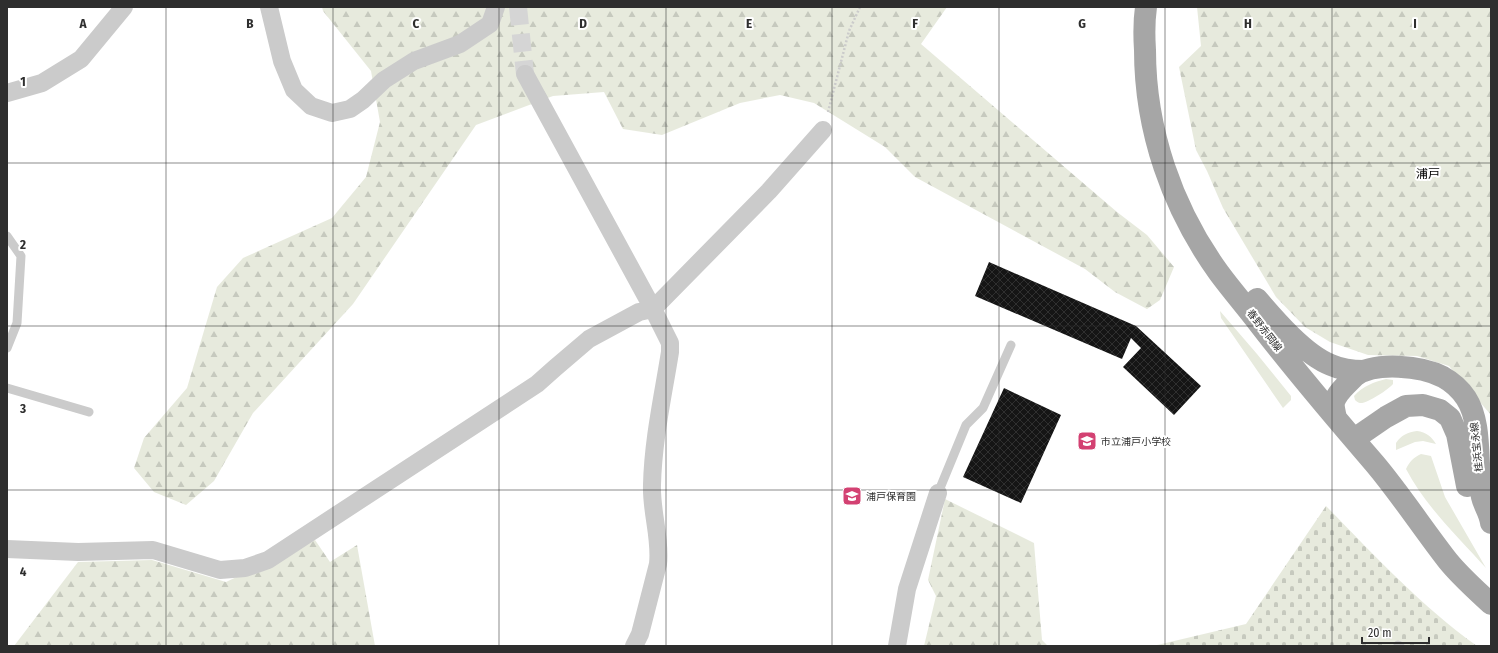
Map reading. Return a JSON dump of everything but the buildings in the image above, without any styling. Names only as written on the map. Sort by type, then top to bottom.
[{"type":"main road","name":"春野赤岡線","points":[[1146,7],[1144,21],[1145,77],[1151,121],[1156,144],[1167,176],[1178,203],[1195,235],[1219,272],[1275,344],[1383,474],[1449,562],[1469,584],[1491,604]]},
{"type":"main road","points":[[1167,176],[1183,190],[1205,229],[1231,268],[1293,338],[1316,357],[1329,365],[1352,371],[1364,371]]},
{"type":"main road","name":"桂浜宝永線","points":[[1336,418],[1334,403],[1339,394],[1355,376],[1364,371],[1374,368],[1409,367],[1442,377],[1459,390],[1467,399],[1474,419],[1479,474],[1483,498],[1491,523]]},
{"type":"main road","name":"桂浜宝永線","points":[[1354,439],[1386,417],[1406,406],[1423,405],[1440,410],[1450,418],[1458,434],[1468,488],[1476,514],[1491,535]]},
{"type":"street","points":[[7,93],[42,83],[81,59],[124,7]]},
{"type":"street","points":[[269,7],[282,61],[294,90],[311,106],[332,113],[350,109],[363,100],[384,80],[414,61],[460,44],[490,24],[496,7]]},
{"type":"street","points":[[525,74],[670,343],[670,352],[652,470],[652,498],[659,553],[658,564],[640,634],[634,646]]},
{"type":"street","points":[[7,549],[78,552],[153,550],[220,570],[245,568],[268,560],[537,384],[589,339],[639,312],[653,309],[769,191],[823,130]]},
{"type":"street","points":[[897,646],[907,589],[938,493]]},
{"type":"lane","points":[[7,236],[21,256],[17,324],[7,348]]},
{"type":"lane","points":[[938,493],[966,425],[983,408],[1011,345]]},
{"type":"lane","points":[[7,388],[88,412]]},
{"type":"path","points":[[823,130],[836,86],[849,31],[860,7]]},
{"type":"green space","points":[[322,7],[947,7],[921,44],[1117,212],[1147,235],[1174,267],[1160,300],[1147,309],[1115,292],[1085,269],[915,177],[885,147],[814,103],[780,95],[740,103],[662,135],[623,129],[604,92],[553,96],[476,125],[353,304],[253,413],[214,481],[186,505],[154,492],[134,468],[144,438],[187,388],[217,287],[243,258],[332,218],[366,177],[380,122],[371,71],[323,11]]},
{"type":"green space","points":[[1197,7],[1491,7],[1491,415],[1449,366],[1417,356],[1368,355],[1330,342],[1305,327],[1276,297],[1223,208],[1196,150],[1179,67],[1201,46]]},
{"type":"green space","points":[[1220,311],[1291,396],[1291,400],[1283,408],[1221,318]]},
{"type":"green space","points":[[1386,379],[1393,380],[1393,384],[1383,392],[1363,403],[1355,400],[1354,396],[1365,387]]},
{"type":"green space","points":[[1417,431],[1428,435],[1436,444],[1423,441],[1415,442],[1396,450],[1396,443],[1402,436]]},
{"type":"green space","points":[[1421,454],[1431,456],[1445,497],[1486,568],[1433,509],[1414,483],[1406,469],[1412,460]]},
{"type":"green space","points":[[945,499],[1034,543],[1042,640],[1048,646],[924,646],[936,596],[928,580]]},
{"type":"green space","points":[[1326,506],[1417,597],[1456,631],[1477,646],[1153,646],[1246,624]]},
{"type":"green space","points":[[315,540],[330,562],[357,545],[375,646],[14,646],[78,562],[152,560],[226,582]]},
{"type":"tunnel","points":[[518,7],[525,74]]},
{"type":"place","name":"市立浦戸小学校","points":[[1087,441]]},
{"type":"place","name":"浦戸保育園","points":[[852,496]]},
{"type":"district","name":"浦戸","points":[[1428,174]]}]
